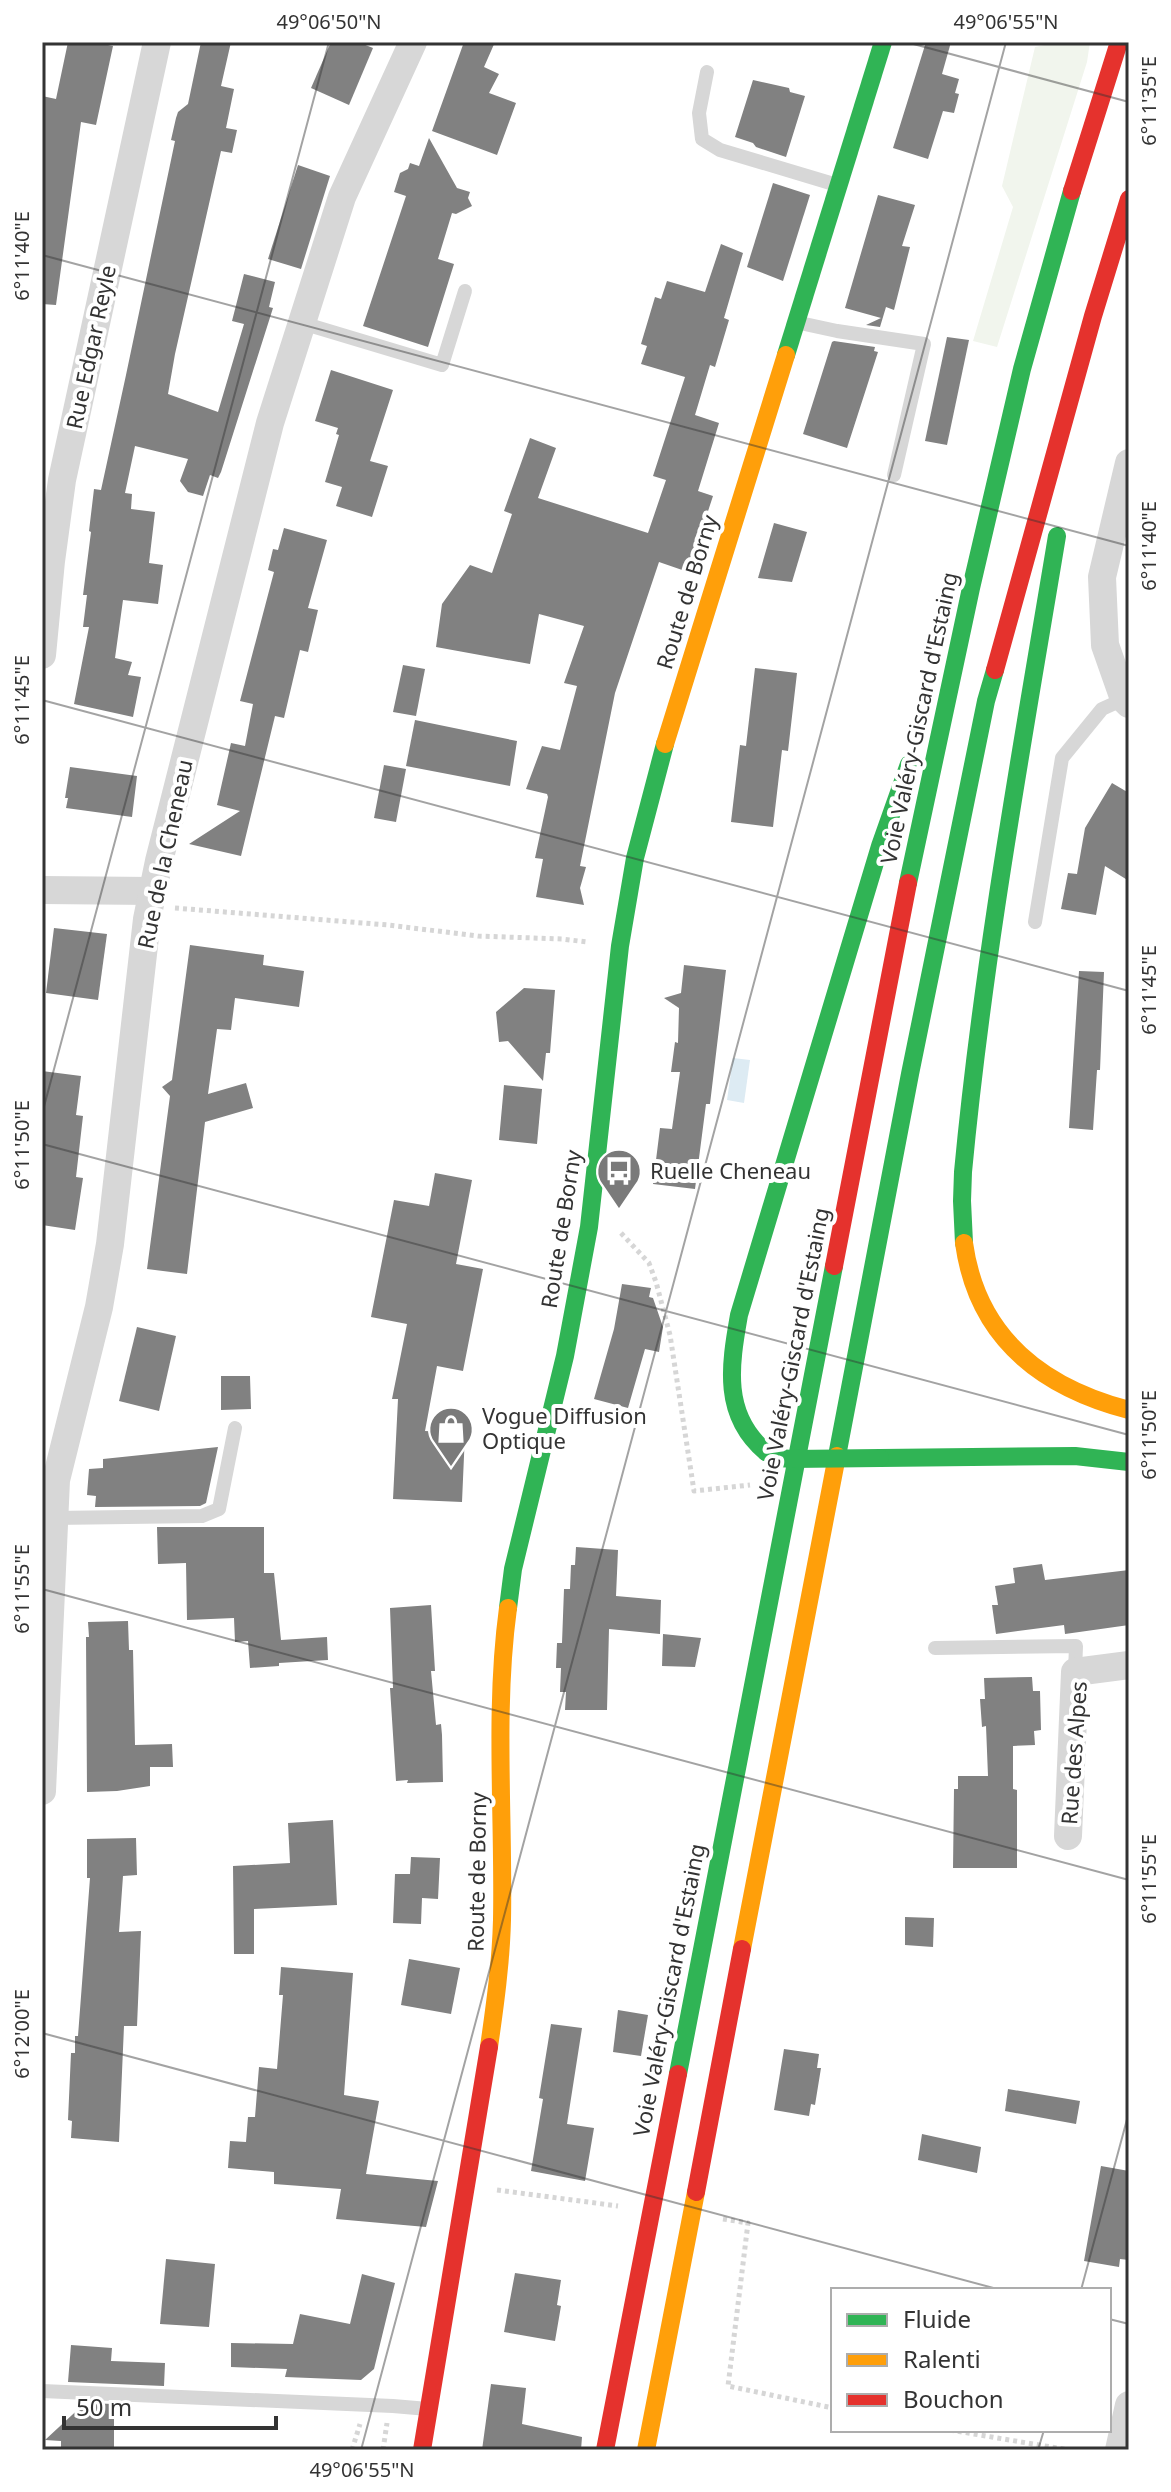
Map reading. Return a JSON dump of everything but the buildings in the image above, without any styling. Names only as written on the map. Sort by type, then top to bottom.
[{"type":"main road","name":"Route de Borny","points":[[422,2450],[486,2074],[498,1982],[502,1907],[501,1706],[504,1638],[513,1569],[565,1356],[589,1227],[620,946],[635,858],[653,783],[883,42]]},
{"type":"main road","name":"Voie Valéry-Giscard d'Estaing","points":[[605,2450],[909,879],[971,588],[1022,369],[1119,42]]},
{"type":"main road","points":[[646,2450],[907,1089],[986,701],[1093,316],[1129,199]]},
{"type":"main road","points":[[1068,472],[1093,316]]},
{"type":"main road","points":[[1060,519],[983,1004],[961,1209],[965,1253],[975,1291],[996,1330],[1034,1368],[1076,1392],[1129,1410]]},
{"type":"main road","points":[[926,717],[971,588]]},
{"type":"main road","points":[[916,746],[880,846],[739,1315],[731,1359],[734,1396],[741,1426],[753,1444],[779,1458],[1075,1456],[1129,1462]]},
{"type":"street","name":"Rue Edgar Reyle","points":[[42,655],[62,480],[157,42]]},
{"type":"street","name":"Rue de la Cheneau","points":[[42,1791],[53,1518],[49,1478],[99,1307],[110,1244],[152,898],[270,423],[342,197],[413,42]]},
{"type":"street","points":[[1126,702],[1105,645],[1102,577],[1129,463]]},
{"type":"street","points":[[42,890],[152,898]]},
{"type":"street","name":"Rue des Alpes","points":[[1068,1836],[1075,1672],[1129,1665]]},
{"type":"street","points":[[1119,2450],[1129,2405]]},
{"type":"lane","points":[[707,72],[699,113],[702,139],[720,150],[838,185]]},
{"type":"lane","points":[[302,323],[442,365],[465,291]]},
{"type":"lane","points":[[796,322],[924,344],[894,475]]},
{"type":"lane","points":[[1035,922],[1062,758],[1102,709],[1126,702]]},
{"type":"lane","points":[[53,1518],[202,1516],[219,1509],[235,1428]]},
{"type":"lane","points":[[935,1648],[1076,1646],[1075,1672]]},
{"type":"lane","points":[[42,2391],[428,2409]]},
{"type":"path","points":[[152,898],[195,911],[620,946]]},
{"type":"path","points":[[589,1227],[620,1232],[649,1263],[670,1335],[694,1491],[759,1484]]},
{"type":"path","points":[[507,2192],[619,2206]]},
{"type":"path","points":[[722,2219],[748,2223],[728,2386],[831,2408]]},
{"type":"path","points":[[962,2432],[1069,2450]]},
{"type":"shaded area","points":[[1059,42],[1090,42],[1087,62],[997,347],[973,341],[1013,207],[1002,186],[1035,47]]},
{"type":"shaded area","points":[[733,1058],[750,1060],[744,1103],[727,1100]]},
{"type":"traffic: fast","points":[[786,355],[883,42]]},
{"type":"traffic: fast","points":[[908,883],[1022,369],[1072,191]]},
{"type":"traffic: fast","points":[[964,1243],[963,1172],[981,1012],[1057,536]]},
{"type":"traffic: fast","points":[[837,1456],[910,1074],[986,701],[995,670]]},
{"type":"traffic: fast","points":[[508,1608],[513,1569],[565,1356],[589,1227],[620,946],[635,858],[665,744]]},
{"type":"traffic: fast","points":[[766,1452],[752,1438],[736,1406],[732,1371],[739,1315],[880,846],[909,764]]},
{"type":"traffic: fast","points":[[678,2074],[834,1266]]},
{"type":"traffic: fast","points":[[766,1452],[779,1458],[792,1459],[880,1458]]},
{"type":"traffic: fast","points":[[880,1458],[1075,1456],[1129,1462]]},
{"type":"traffic: slow","points":[[665,744],[786,355]]},
{"type":"traffic: slow","points":[[964,1243],[971,1276],[983,1306],[1018,1353],[1068,1387],[1129,1410]]},
{"type":"traffic: slow","points":[[742,1949],[837,1456]]},
{"type":"traffic: slow","points":[[489,2047],[501,1936],[500,1725],[508,1608]]},
{"type":"traffic: slow","points":[[646,2450],[696,2192]]},
{"type":"traffic: jam","points":[[1072,191],[1119,42]]},
{"type":"traffic: jam","points":[[995,670],[1093,316],[1129,199]]},
{"type":"traffic: jam","points":[[834,1266],[908,883]]},
{"type":"traffic: jam","points":[[696,2192],[742,1949]]},
{"type":"traffic: jam","points":[[422,2450],[489,2047]]},
{"type":"traffic: jam","points":[[605,2450],[678,2074]]},
{"type":"place","name":"Ruelle Cheneau","points":[[619,1210]]},
{"type":"place","name":"Vogue Diffusion Optique","points":[[451,1468]]}]
